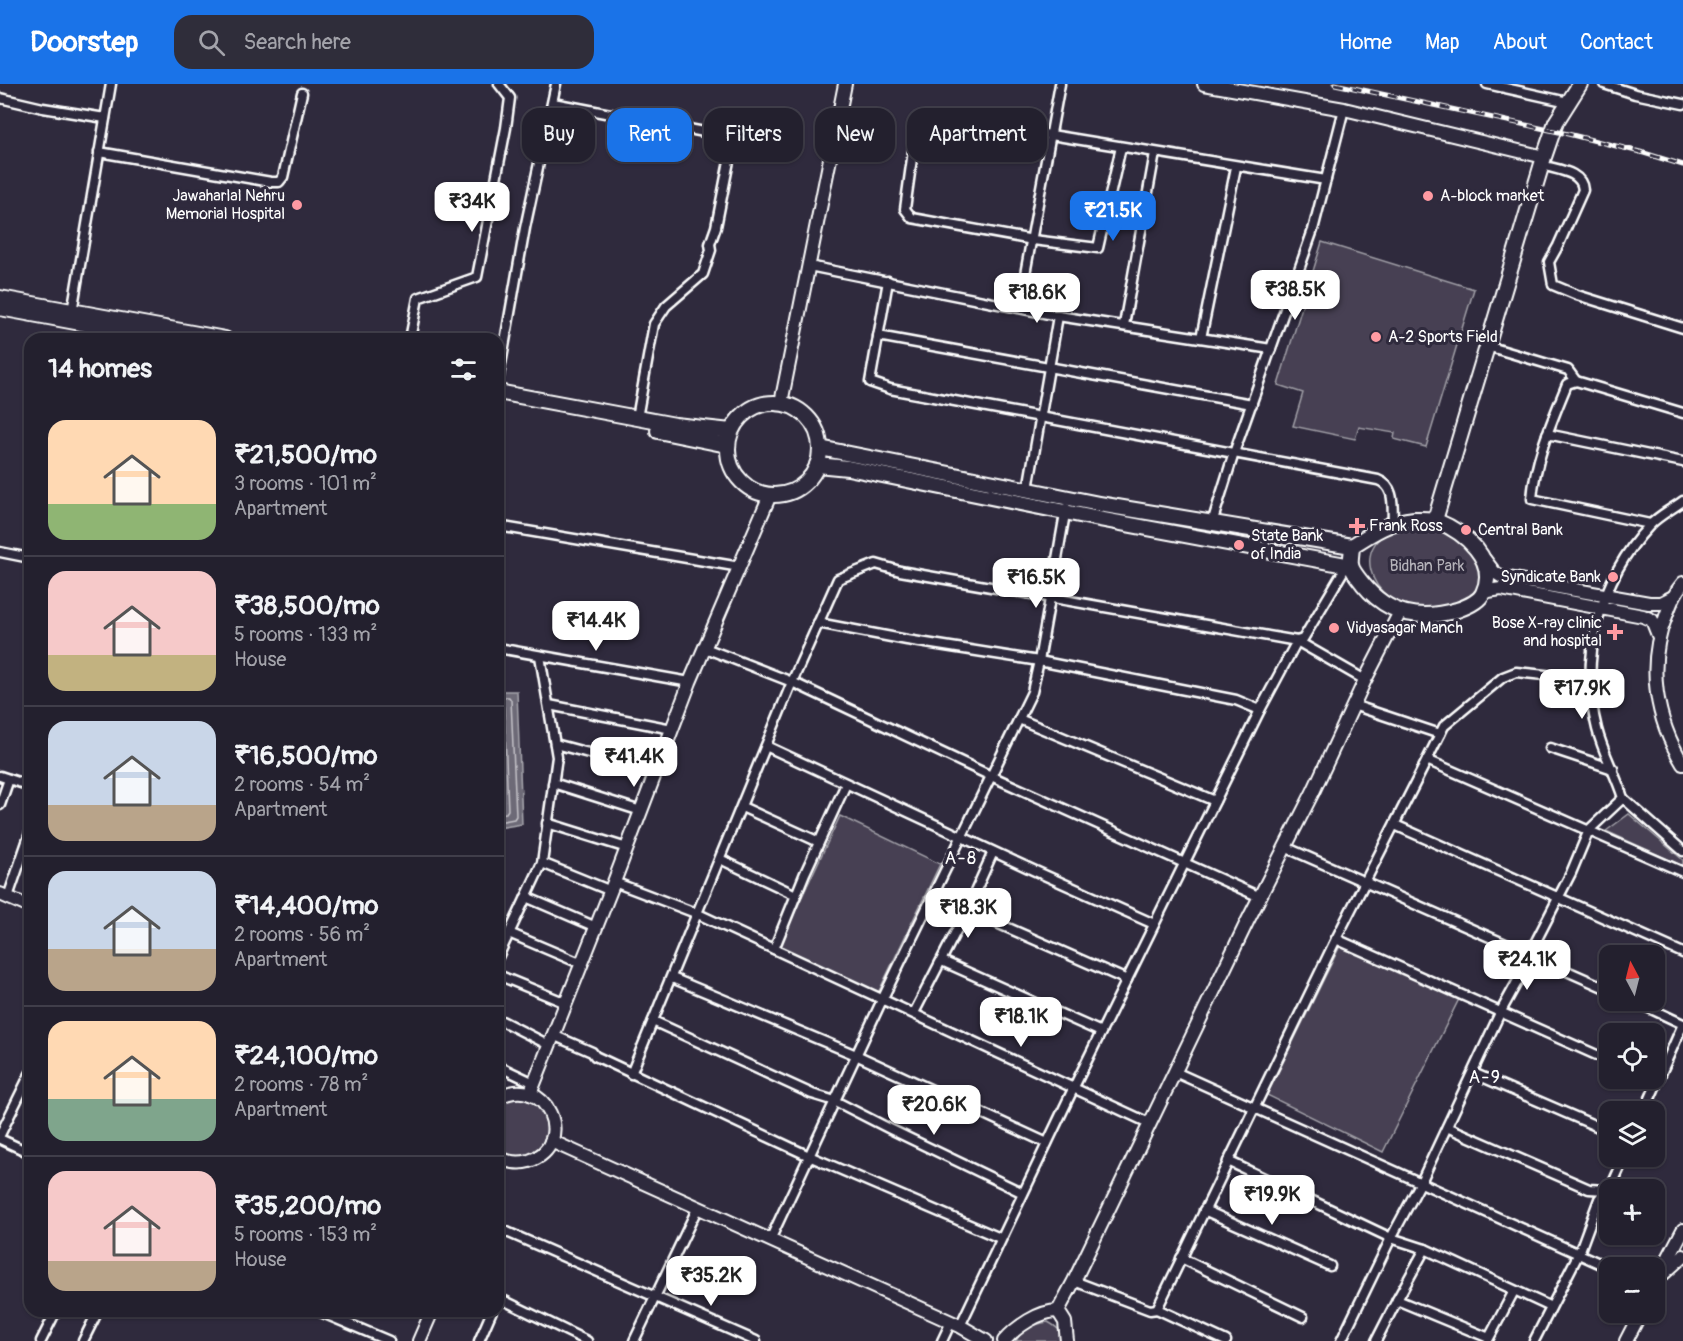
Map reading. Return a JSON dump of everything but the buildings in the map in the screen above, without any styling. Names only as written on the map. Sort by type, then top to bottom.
[{"type":"main road","points":[[1435,520],[1543,161],[1556,122],[1580,84]]},
{"type":"main road","points":[[0,298],[191,333]]},
{"type":"main road","points":[[0,308],[135,333]]},
{"type":"main road","points":[[504,393],[675,425],[731,431]]},
{"type":"main road","points":[[504,401],[727,445]]},
{"type":"main road","points":[[765,403],[793,406],[813,423],[818,435],[820,448],[817,465],[810,478],[800,487],[787,493],[770,495],[757,492],[744,484],[734,473],[728,459],[727,445],[731,431],[738,419],[750,409],[765,403]]},
{"type":"main road","points":[[820,448],[1068,498],[1352,546],[1371,533],[1394,523],[1413,519],[1435,520],[1472,545],[1485,560],[1487,576],[1483,593],[1470,604],[1452,611],[1418,615],[1400,612],[1373,596],[1351,566],[1352,546]]},
{"type":"main road","points":[[817,465],[848,468],[1351,566]]},
{"type":"street","points":[[72,312],[111,84]]},
{"type":"street","points":[[411,333],[418,298],[477,277],[510,98],[499,84]]},
{"type":"street","points":[[504,347],[525,228],[556,84]]},
{"type":"street","points":[[781,403],[845,84]]},
{"type":"street","points":[[1019,307],[1060,84]]},
{"type":"street","points":[[1204,84],[1344,109],[1543,161],[1578,176],[1582,183],[1582,190],[1549,262],[1553,285],[1577,295],[1683,328]]},
{"type":"street","points":[[1486,84],[1568,102]]},
{"type":"street","points":[[1604,84],[1635,94],[1683,104]]},
{"type":"street","points":[[99,152],[279,182],[283,177],[302,93]]},
{"type":"street","points":[[0,98],[105,118]]},
{"type":"street","points":[[553,103],[720,135],[729,141],[729,161],[704,274],[666,306],[654,324],[637,418]]},
{"type":"street","points":[[1212,523],[1234,453],[1313,230],[1344,109]]},
{"type":"street","points":[[1120,147],[1098,249],[1033,240],[912,218],[905,209],[917,122],[927,118],[1051,135],[1326,180]]},
{"type":"street","points":[[1124,325],[1155,153]]},
{"type":"street","points":[[1201,338],[1236,167]]},
{"type":"street","points":[[808,267],[1058,315],[1271,349]]},
{"type":"street","points":[[888,281],[870,382],[890,388],[1361,476],[1386,483],[1390,489],[1394,523]]},
{"type":"street","points":[[1028,489],[1058,315]]},
{"type":"street","points":[[878,336],[1252,404]]},
{"type":"street","points":[[1487,346],[1568,370],[1576,381]]},
{"type":"street","points":[[1650,524],[1532,499],[1533,482],[1547,434],[1568,384],[1576,381],[1683,413]]},
{"type":"street","points":[[1547,434],[1683,462]]},
{"type":"street","points":[[532,1088],[613,886],[690,682],[770,495]]},
{"type":"street","points":[[770,1240],[882,1000],[1032,692],[1040,661],[1068,498]]},
{"type":"street","points":[[1683,501],[1650,524],[1627,554],[1603,602],[1592,645],[1592,704],[1598,732],[1623,798],[1683,851]]},
{"type":"street","points":[[504,527],[740,567]]},
{"type":"street","points":[[0,552],[24,557]]},
{"type":"street","points":[[1485,560],[1494,572],[1502,577],[1603,602],[1649,618],[1654,623],[1658,635]]},
{"type":"street","points":[[631,1074],[792,682],[838,579],[876,564],[900,571],[1297,641],[1365,680]]},
{"type":"street","points":[[942,1341],[955,1324],[1000,1238],[1260,710],[1297,641],[1303,639],[1344,570],[1351,566]]},
{"type":"street","points":[[1683,583],[1673,597],[1658,635],[1655,674],[1659,709],[1668,737],[1683,764]]},
{"type":"street","points":[[1483,593],[1501,589],[1603,602],[1661,603],[1673,597]]},
{"type":"street","points":[[1058,1311],[1400,612]]},
{"type":"street","points":[[818,623],[1040,661],[1236,700],[1260,710]]},
{"type":"street","points":[[705,648],[792,682],[991,776],[1260,897]]},
{"type":"street","points":[[504,649],[690,682]]},
{"type":"street","points":[[504,944],[542,863],[557,757],[540,656]]},
{"type":"street","points":[[1157,1308],[1336,939],[1444,726],[1503,677],[1516,672],[1592,680]]},
{"type":"street","points":[[549,705],[672,729]]},
{"type":"street","points":[[1353,705],[1440,734]]},
{"type":"street","points":[[1019,719],[1215,801]]},
{"type":"street","points":[[555,744],[656,771]]},
{"type":"street","points":[[766,746],[993,852],[1155,924]]},
{"type":"street","points":[[1550,748],[1613,769]]},
{"type":"street","points":[[1427,760],[1683,872]]},
{"type":"street","points":[[0,805],[4,778],[24,784]]},
{"type":"street","points":[[553,783],[641,811]]},
{"type":"street","points":[[774,950],[846,784]]},
{"type":"street","points":[[1341,1341],[1448,1127],[1500,1013],[1532,955],[1534,945],[1588,830],[1623,798]]},
{"type":"street","points":[[742,807],[819,842]]},
{"type":"street","points":[[548,823],[627,848]]},
{"type":"street","points":[[1395,825],[1683,953]]},
{"type":"street","points":[[1285,847],[1599,985]]},
{"type":"street","points":[[24,848],[4,896],[24,904]]},
{"type":"street","points":[[914,1013],[942,961],[993,852]]},
{"type":"street","points":[[720,860],[796,895]]},
{"type":"street","points":[[542,863],[698,914],[1149,1123]]},
{"type":"street","points":[[526,897],[596,927]]},
{"type":"street","points":[[967,910],[1126,980]]},
{"type":"street","points":[[509,933],[582,964]]},
{"type":"street","points":[[1336,939],[1599,1056]]},
{"type":"street","points":[[942,961],[1101,1032]]},
{"type":"street","points":[[504,977],[566,1003]]},
{"type":"street","points":[[672,978],[856,1056],[1047,1143]]},
{"type":"street","points":[[1655,1011],[1683,1024],[1665,1059]]},
{"type":"street","points":[[504,1021],[551,1040],[592,1052],[595,1056],[631,1074],[809,1156],[1000,1238]]},
{"type":"street","points":[[653,1021],[812,1094],[835,1101],[890,1130],[1023,1192]]},
{"type":"street","points":[[504,1070],[532,1088],[552,1116],[554,1129],[551,1141],[544,1152],[527,1162],[504,1162]]},
{"type":"street","points":[[1174,1072],[1599,1262]]},
{"type":"street","points":[[1473,1073],[1599,1127]]},
{"type":"street","points":[[24,1087],[0,1137],[24,1150]]},
{"type":"street","points":[[504,1095],[532,1088]]},
{"type":"street","points":[[1448,1127],[1589,1189],[1599,1190]]},
{"type":"street","points":[[551,1141],[955,1324],[986,1341]]},
{"type":"street","points":[[1228,1161],[1391,1238],[1425,1249],[1551,1307]]},
{"type":"street","points":[[1534,1341],[1579,1252],[1599,1199]]},
{"type":"street","points":[[634,1341],[698,1207]]},
{"type":"street","points":[[1204,1210],[1330,1266]]},
{"type":"street","points":[[1665,1265],[1683,1230]]},
{"type":"street","points":[[504,1231],[756,1341]]},
{"type":"street","points":[[1376,1341],[1425,1249]]},
{"type":"street","points":[[1665,1273],[1683,1256]]},
{"type":"street","points":[[1182,1258],[1303,1317]]},
{"type":"street","points":[[1074,1281],[1150,1310],[1157,1308],[1226,1341]]},
{"type":"street","points":[[1397,1300],[1490,1338],[1514,1291]]},
{"type":"street","points":[[504,1301],[587,1341]]},
{"type":"street","points":[[1004,1341],[1022,1325],[1049,1311],[1058,1311]]},
{"type":"street","points":[[1058,1311],[1065,1322],[1067,1341]]},
{"type":"street","points":[[41,1341],[53,1317]]},
{"type":"street","points":[[82,1341],[95,1317]]},
{"type":"street","points":[[332,1317],[389,1341]]},
{"type":"street","points":[[419,1341],[429,1317]]},
{"type":"street","points":[[479,1341],[489,1317]]},
{"type":"street","points":[[1626,1341],[1635,1323]]},
{"type":"green space","name":"A-2 Sports Field","points":[[1322,242],[1474,289],[1426,447],[1394,439],[1395,433],[1359,427],[1355,439],[1293,426],[1303,393],[1278,385]]},
{"type":"green space","name":"Bidhan Park","points":[[1410,525],[1447,531],[1462,541],[1484,571],[1477,594],[1454,607],[1425,609],[1406,606],[1383,592],[1373,578],[1371,570],[1370,561],[1374,545],[1383,536]]},
{"type":"green space","points":[[1629,814],[1683,860],[1683,866],[1606,831]]},
{"type":"green space","points":[[840,816],[940,864],[878,993],[778,948]]},
{"type":"green space","points":[[1341,944],[1459,999],[1383,1152],[1267,1095]]},
{"type":"green space","points":[[513,1097],[534,1100],[547,1116],[548,1136],[536,1153],[515,1159],[504,1154],[504,1101]]},
{"type":"green space","points":[[1048,1322],[1062,1335],[1063,1341],[1016,1341],[1029,1328]]},
{"type":"water","points":[[504,691],[517,691],[522,824],[504,827]]},
{"type":"railway","points":[[1335,84],[1568,134],[1683,165]]},
{"type":"place","name":"A-block market","points":[[1428,196]]},
{"type":"place","name":"Jawaharlal Nehru Memorial Hospital","points":[[297,205]]},
{"type":"place","name":"A-2 Sports Field","points":[[1376,337]]},
{"type":"place","name":"Frank Ross","points":[[1357,526]]},
{"type":"place","name":"Central Bank","points":[[1466,530]]},
{"type":"place","name":"State Bank of India","points":[[1239,545]]},
{"type":"place","name":"Syndicate Bank","points":[[1613,577]]},
{"type":"place","name":"Vidyasagar Manch","points":[[1334,628]]},
{"type":"place","name":"Bose X-ray clinic and hospital","points":[[1615,632]]},
{"type":"district","name":"A-8","points":[[961,858]]},
{"type":"district","name":"A-9","points":[[1485,1077]]}]
